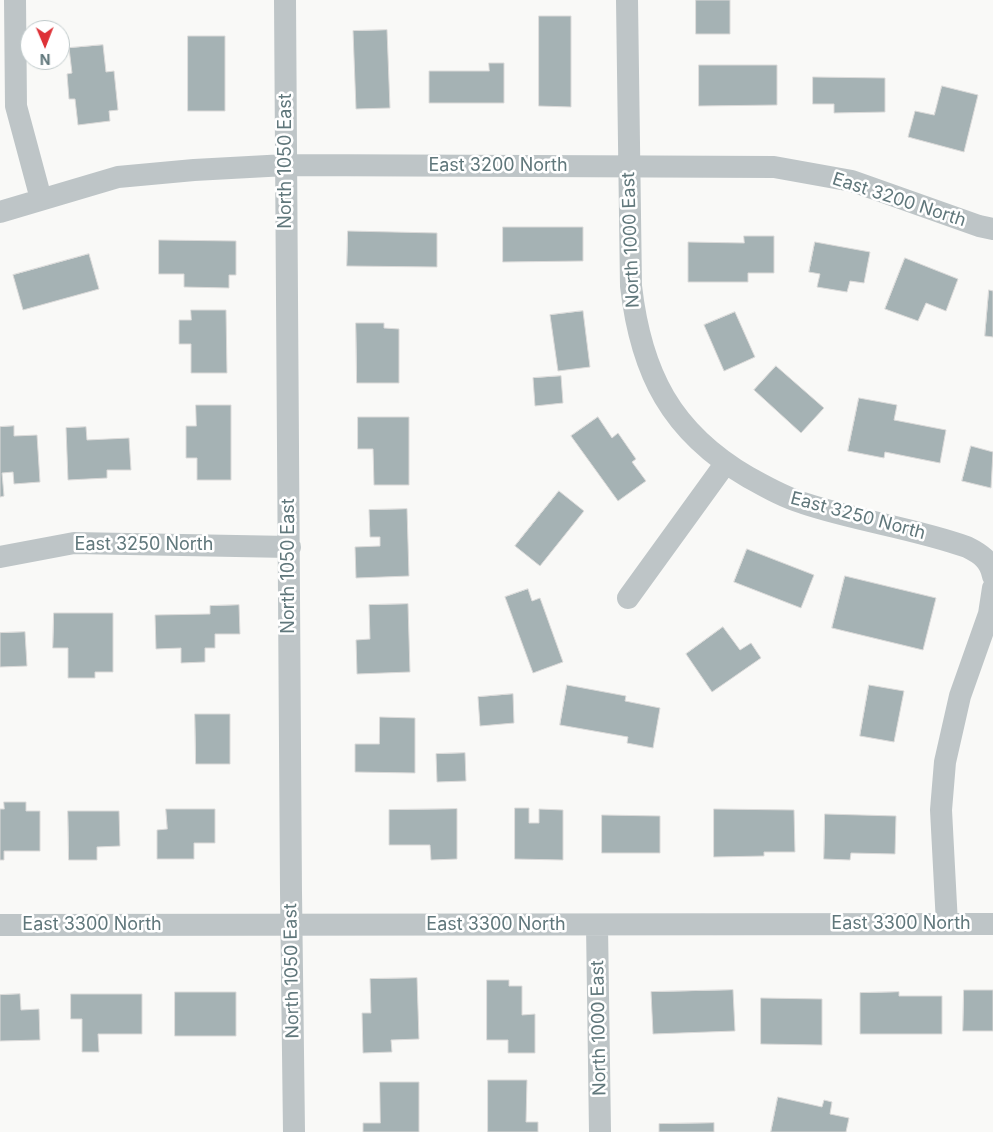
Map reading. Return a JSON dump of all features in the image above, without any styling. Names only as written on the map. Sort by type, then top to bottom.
[{"type":"street","points":[[15,0],[16,106],[41,199]]},
{"type":"street","name":"North 1050 East","points":[[285,0],[294,1132]]},
{"type":"street","name":"North 1000 East","points":[[627,0],[628,167],[631,286],[635,319],[645,357],[661,393],[700,444],[725,464]]},
{"type":"street","name":"East 3200 North","points":[[0,212],[118,177],[194,170],[286,165],[774,167],[852,181],[979,226],[993,229]]},
{"type":"street","points":[[628,598],[725,464]]},
{"type":"street","name":"East 3250 North","points":[[725,464],[773,491],[802,503],[948,540],[983,555],[992,570]]},
{"type":"street","name":"East 3250 North","points":[[0,557],[74,543],[290,547]]},
{"type":"street","points":[[947,924],[941,810],[945,762],[960,696],[989,614],[993,588]]},
{"type":"street","name":"East 3300 North","points":[[0,925],[993,924]]},
{"type":"street","name":"North 1000 East","points":[[596,925],[600,1132]]},
{"type":"building","points":[[696,0],[730,0],[730,34],[696,34]]},
{"type":"building","points":[[539,16],[571,16],[571,107],[539,106]]},
{"type":"building","points":[[387,30],[390,108],[356,109],[353,31]]},
{"type":"building","points":[[188,36],[225,36],[225,111],[188,111]]},
{"type":"building","points":[[103,45],[106,72],[114,71],[118,110],[109,111],[110,121],[78,125],[75,99],[69,99],[67,74],[72,73],[70,48]]},
{"type":"building","points":[[489,63],[504,63],[504,103],[429,103],[429,71],[489,71]]},
{"type":"building","points":[[699,65],[777,65],[777,105],[699,106]]},
{"type":"building","points":[[813,77],[885,78],[885,112],[834,113],[834,104],[813,104]]},
{"type":"building","points":[[942,86],[978,95],[964,152],[908,137],[915,111],[934,115]]},
{"type":"building","points":[[503,227],[583,227],[583,261],[503,262]]},
{"type":"building","points":[[348,231],[437,233],[437,267],[347,266]]},
{"type":"building","points":[[744,236],[774,236],[774,273],[748,273],[748,282],[688,282],[688,242],[744,243]]},
{"type":"building","points":[[159,240],[236,241],[236,275],[229,275],[229,288],[184,287],[184,274],[159,274]]},
{"type":"building","points":[[815,242],[870,252],[864,283],[850,281],[847,292],[817,287],[820,274],[809,272]]},
{"type":"building","points":[[89,254],[99,289],[23,310],[13,275]]},
{"type":"building","points":[[905,258],[958,279],[946,311],[926,303],[918,321],[885,309]]},
{"type":"building","points":[[989,290],[993,291],[993,337],[985,336]]},
{"type":"building","points":[[191,310],[226,310],[227,373],[191,373],[191,344],[179,344],[179,320],[191,320]]},
{"type":"building","points":[[583,311],[590,367],[558,371],[550,315]]},
{"type":"building","points":[[735,312],[755,357],[724,371],[704,325]]},
{"type":"building","points":[[356,323],[384,323],[384,328],[399,329],[399,383],[357,383]]},
{"type":"building","points":[[776,366],[824,408],[801,433],[754,390]]},
{"type":"building","points":[[561,376],[563,403],[535,406],[533,378]]},
{"type":"building","points":[[859,398],[897,405],[894,420],[946,430],[940,463],[885,452],[884,458],[848,451]]},
{"type":"building","points":[[196,405],[231,405],[231,480],[197,480],[197,458],[186,458],[186,426],[196,426]]},
{"type":"building","points":[[358,417],[409,417],[409,485],[374,485],[373,449],[358,449]]},
{"type":"building","points":[[598,417],[612,438],[618,433],[636,459],[632,462],[646,481],[618,501],[571,436]]},
{"type":"building","points":[[14,426],[14,436],[37,435],[40,482],[14,484],[13,472],[2,473],[4,496],[0,497],[0,427]]},
{"type":"building","points":[[86,427],[87,440],[129,438],[131,470],[107,470],[107,478],[68,480],[66,428]]},
{"type":"building","points":[[971,446],[993,452],[991,488],[962,481]]},
{"type":"building","points":[[559,491],[584,511],[540,566],[515,546]]},
{"type":"building","points":[[407,509],[409,576],[356,578],[355,547],[380,546],[380,537],[370,537],[369,510]]},
{"type":"building","points":[[747,549],[814,575],[801,608],[734,582]]},
{"type":"building","points":[[845,576],[936,598],[923,650],[832,628]]},
{"type":"building","points":[[528,589],[532,601],[540,598],[563,662],[533,673],[505,597]]},
{"type":"building","points":[[408,604],[410,672],[357,674],[356,640],[370,639],[369,605]]},
{"type":"building","points":[[239,605],[240,634],[215,634],[215,648],[205,648],[205,662],[181,663],[181,648],[156,649],[155,615],[210,614],[210,606]]},
{"type":"building","points":[[54,613],[113,613],[113,672],[95,672],[95,678],[68,678],[68,648],[53,648]]},
{"type":"building","points":[[723,627],[740,650],[751,643],[761,658],[712,692],[686,654]]},
{"type":"building","points":[[25,632],[27,666],[0,667],[0,633]]},
{"type":"building","points":[[567,685],[626,696],[625,701],[660,708],[653,748],[627,743],[628,737],[560,725]]},
{"type":"building","points":[[869,685],[904,691],[894,742],[860,736]]},
{"type":"building","points":[[513,694],[514,723],[480,726],[478,697]]},
{"type":"building","points":[[195,714],[230,714],[230,764],[196,764]]},
{"type":"building","points":[[380,717],[415,718],[415,773],[355,772],[355,744],[379,744]]},
{"type":"building","points":[[465,753],[466,781],[437,782],[436,754]]},
{"type":"building","points":[[4,802],[26,802],[26,811],[40,811],[40,851],[4,851],[4,860],[0,860],[0,809],[4,809]]},
{"type":"building","points":[[515,808],[529,808],[529,823],[539,823],[539,809],[563,810],[563,860],[515,859]]},
{"type":"building","points":[[166,809],[215,809],[215,843],[194,843],[194,859],[157,859],[157,830],[167,829]]},
{"type":"building","points":[[457,809],[457,859],[431,860],[430,845],[389,845],[389,810]]},
{"type":"building","points":[[714,809],[794,810],[795,852],[764,852],[764,856],[714,857]]},
{"type":"building","points":[[68,811],[119,811],[120,846],[97,847],[97,860],[69,860]]},
{"type":"building","points":[[825,814],[896,816],[895,854],[851,853],[850,860],[824,859]]},
{"type":"building","points":[[602,815],[660,816],[660,853],[602,853]]},
{"type":"building","points":[[417,978],[419,1039],[391,1040],[392,1052],[363,1053],[362,1013],[371,1013],[370,979]]},
{"type":"building","points":[[487,980],[509,980],[509,986],[522,986],[522,1015],[535,1014],[535,1053],[508,1053],[508,1040],[487,1040]]},
{"type":"building","points":[[733,990],[735,1031],[653,1034],[651,992]]},
{"type":"building","points":[[964,990],[993,990],[993,1031],[963,1031]]},
{"type":"building","points":[[175,992],[236,992],[236,1036],[175,1036]]},
{"type":"building","points":[[899,992],[899,996],[942,996],[942,1034],[860,1034],[860,993]]},
{"type":"building","points":[[20,994],[21,1010],[39,1009],[40,1040],[0,1041],[0,995]]},
{"type":"building","points":[[71,994],[142,994],[142,1034],[98,1034],[99,1052],[82,1052],[82,1019],[71,1019]]},
{"type":"building","points":[[761,998],[822,999],[822,1045],[761,1044]]},
{"type":"building","points":[[488,1080],[527,1080],[526,1122],[538,1122],[538,1132],[488,1132]]},
{"type":"building","points":[[380,1082],[419,1082],[419,1132],[363,1132],[363,1123],[380,1123]]},
{"type":"building","points":[[778,1097],[822,1107],[824,1100],[832,1102],[830,1114],[849,1118],[846,1132],[771,1132]]},
{"type":"building","points":[[714,1123],[714,1132],[659,1132],[659,1124]]}]
